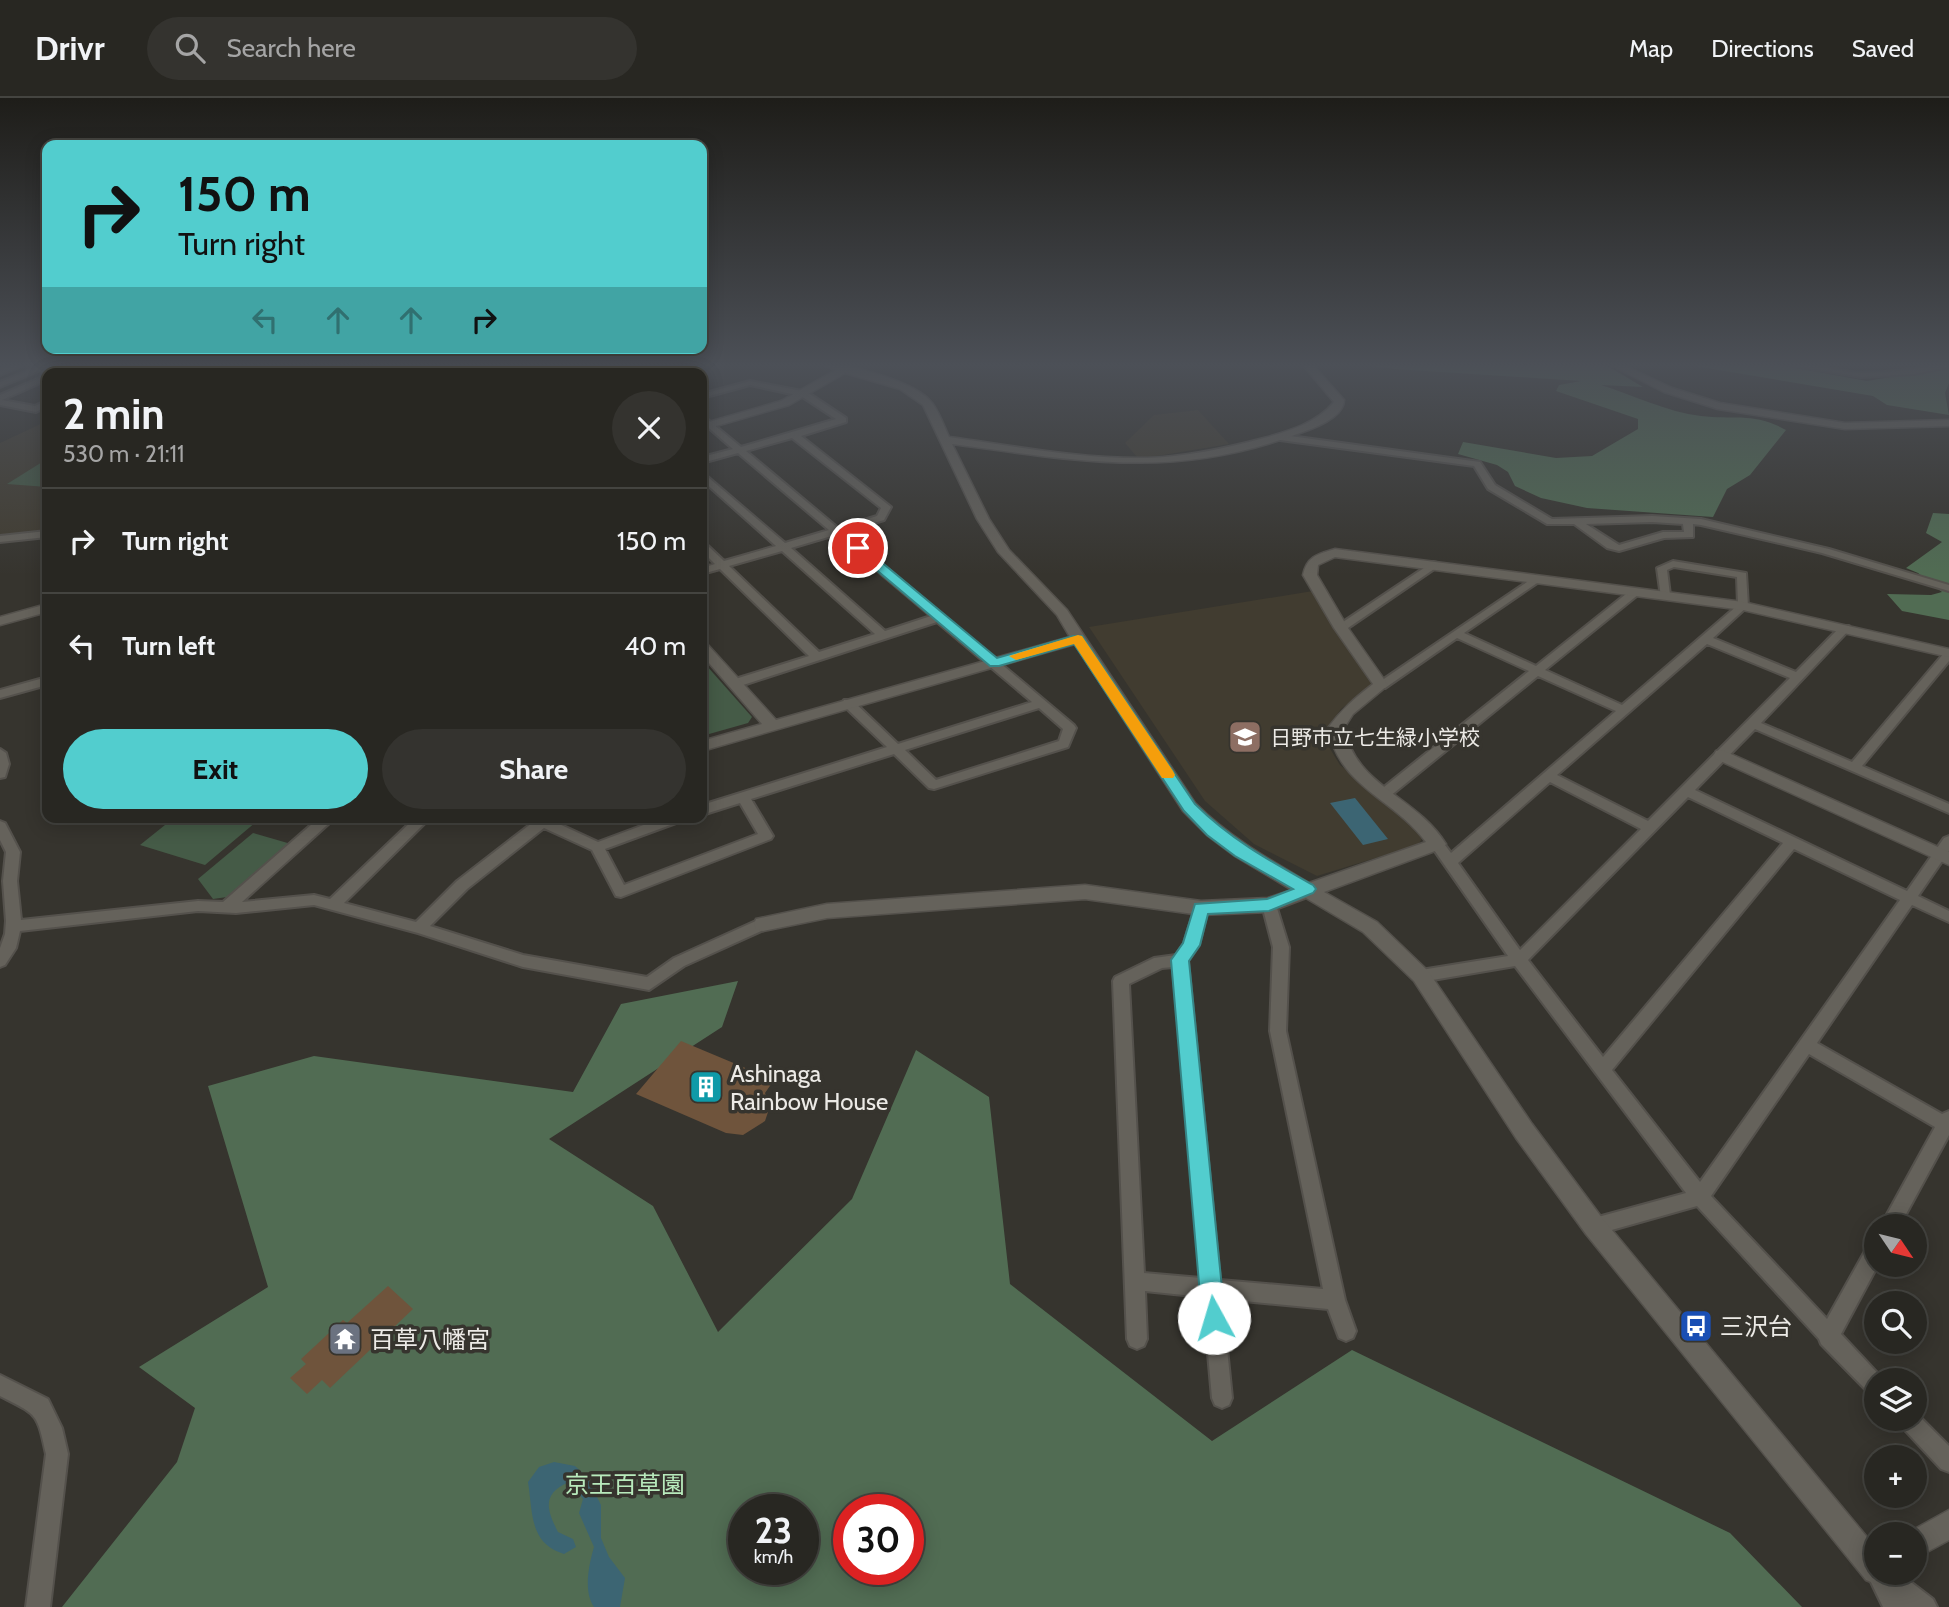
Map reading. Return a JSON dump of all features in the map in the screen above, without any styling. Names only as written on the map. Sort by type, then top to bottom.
[{"type":"street","points":[[719,434],[1070,728],[1064,744],[934,785],[848,703]]},
{"type":"street","points":[[943,434],[983,519],[997,541],[1062,613],[1189,807],[1213,831],[1241,852],[1370,928],[1421,976],[1524,1131],[1594,1226],[1864,1555]]},
{"type":"street","points":[[946,440],[1117,460],[1150,461],[1291,434]]},
{"type":"street","points":[[707,459],[794,435],[886,507],[881,518],[707,570]]},
{"type":"street","points":[[1283,438],[1477,464],[1491,487],[1550,522],[1687,520],[1825,551],[1949,589]]},
{"type":"street","points":[[707,479],[883,635]]},
{"type":"street","points":[[1577,522],[1611,546],[1619,548],[1663,535],[1689,535],[1687,520]]},
{"type":"street","points":[[0,539],[42,535]]},
{"type":"street","points":[[707,550],[816,656]]},
{"type":"street","points":[[1381,685],[1341,628],[1310,575],[1312,564],[1321,557],[1335,553],[1665,594],[1743,606],[1949,653],[1854,768]]},
{"type":"street","points":[[1665,594],[1661,568],[1673,564],[1742,576],[1743,606]]},
{"type":"street","points":[[1341,628],[1433,565]]},
{"type":"street","points":[[1536,579],[1381,685],[1348,711],[1336,728],[1338,746],[1352,770],[1415,817],[1451,862],[1519,960],[1700,1197],[1864,1374]]},
{"type":"street","points":[[1384,794],[1635,592]]},
{"type":"street","points":[[1451,862],[1743,606]]},
{"type":"street","points":[[0,621],[42,609]]},
{"type":"street","points":[[736,683],[940,617]]},
{"type":"street","points":[[1421,976],[1519,960],[1845,628]]},
{"type":"street","points":[[1456,634],[1624,710]]},
{"type":"street","points":[[707,744],[1078,639]]},
{"type":"street","points":[[1705,639],[1798,677]]},
{"type":"street","points":[[707,657],[736,683],[772,725]]},
{"type":"street","points":[[0,694],[42,682]]},
{"type":"street","points":[[707,808],[1041,703]]},
{"type":"street","points":[[1753,724],[1949,809]]},
{"type":"street","points":[[0,752],[3,764],[0,774]]},
{"type":"street","points":[[1594,1226],[1700,1197],[1909,897],[1946,851],[1722,755]]},
{"type":"street","points":[[1548,776],[1650,828]]},
{"type":"street","points":[[1686,792],[1949,917]]},
{"type":"street","points":[[544,823],[597,847],[621,892],[766,836],[743,797]]},
{"type":"street","points":[[227,908],[322,823]]},
{"type":"street","points":[[333,905],[419,823]]},
{"type":"street","points":[[419,928],[462,885],[534,823]]},
{"type":"street","points":[[597,847],[663,823]]},
{"type":"street","points":[[0,826],[13,852],[7,871],[15,926],[13,938],[0,961]]},
{"type":"street","points":[[1603,1069],[1792,842]]},
{"type":"street","points":[[15,926],[198,906],[227,908],[314,900],[419,928],[533,963],[649,984],[680,962],[763,923],[827,911],[1085,892],[1201,908],[1269,905],[1437,844]]},
{"type":"street","points":[[1269,905],[1281,947],[1278,1031],[1335,1300],[1346,1331]]},
{"type":"street","points":[[1201,908],[1191,945],[1180,960],[1222,1398]]},
{"type":"street","points":[[1137,1339],[1121,981],[1159,962],[1180,960]]},
{"type":"street","points":[[1805,1045],[1948,1123],[1896,1214]]},
{"type":"street","points":[[1828,1337],[1864,1272]]},
{"type":"street","points":[[1134,1281],[1211,1291],[1335,1300]]},
{"type":"street","points":[[0,1385],[41,1406],[51,1428],[57,1454],[38,1607]]},
{"type":"street","points":[[1920,1431],[1949,1461]]},
{"type":"street","points":[[1927,1537],[1949,1524]]},
{"type":"street","points":[[1884,1585],[1895,1607]]},
{"type":"street","points":[[1896,1585],[1925,1607]]},
{"type":"shaded area","points":[[18,434],[42,434],[42,531],[0,535],[0,443]]},
{"type":"shaded area","points":[[1134,434],[1220,434],[1229,444],[1137,457],[1125,443]]},
{"type":"shaded area","name":"日野市立七生緑小学校","points":[[1313,591],[1372,683],[1370,688],[1341,709],[1328,727],[1329,747],[1340,765],[1409,819],[1423,837],[1418,845],[1317,876],[1254,844],[1205,801],[1089,627]]},
{"type":"green space","points":[[1629,434],[1782,434],[1750,475],[1727,489],[1713,517],[1587,508],[1541,498],[1515,486],[1508,472],[1497,465],[1458,454],[1463,442],[1556,458],[1592,456]]},
{"type":"green space","points":[[42,462],[42,487],[7,484]]},
{"type":"green space","points":[[1933,513],[1949,514],[1949,620],[1902,611],[1887,594],[1931,595],[1942,592],[1918,573],[1906,568],[1942,542],[1926,533]]},
{"type":"green space","points":[[707,666],[752,717],[748,723],[707,735]]},
{"type":"green space","points":[[168,823],[255,823],[205,865],[140,845]]},
{"type":"green space","points":[[253,833],[291,844],[234,896],[213,899],[198,879]]},
{"type":"green space","name":"京王百草園","points":[[738,981],[722,1027],[549,1139],[653,1206],[718,1332],[852,1199],[916,1050],[989,1097],[1010,1284],[1212,1441],[1352,1350],[1730,1533],[1802,1607],[62,1607],[177,1462],[195,1408],[139,1367],[268,1287],[208,1086],[314,1056],[573,1092],[621,1004]]},
{"type":"water","points":[[1355,798],[1388,839],[1363,845],[1330,803]]},
{"type":"water","points":[[554,1462],[575,1466],[587,1477],[601,1505],[601,1538],[609,1557],[625,1578],[620,1607],[594,1607],[591,1601],[588,1577],[594,1547],[579,1513],[583,1499],[569,1482],[550,1497],[549,1510],[558,1532],[573,1539],[576,1547],[564,1554],[553,1549],[539,1535],[532,1516],[528,1482],[539,1467]]},
{"type":"building","name":"Ashinaga Rainbow House","points":[[681,1041],[774,1080],[765,1093],[770,1106],[765,1121],[743,1135],[726,1133],[636,1094]]},
{"type":"building","name":"百草八幡宮","points":[[388,1286],[413,1309],[330,1388],[322,1380],[307,1394],[290,1378],[306,1364],[301,1359],[343,1320],[347,1323]]},
{"type":"slow traffic","points":[[1016,656],[1078,639],[1168,775]]},
{"type":"place","name":"日野市立七生緑小学校","points":[[1245,737]]},
{"type":"place","name":"Ashinaga Rainbow House","points":[[706,1087]]},
{"type":"place","name":"三沢台","points":[[1696,1326]]},
{"type":"place","name":"百草八幡宮","points":[[345,1339]]},
{"type":"route","points":[[858,548],[994,663],[1078,639],[1189,807],[1213,831],[1241,852],[1307,889],[1269,905],[1201,908],[1191,945],[1180,960],[1214,1318]]}]
